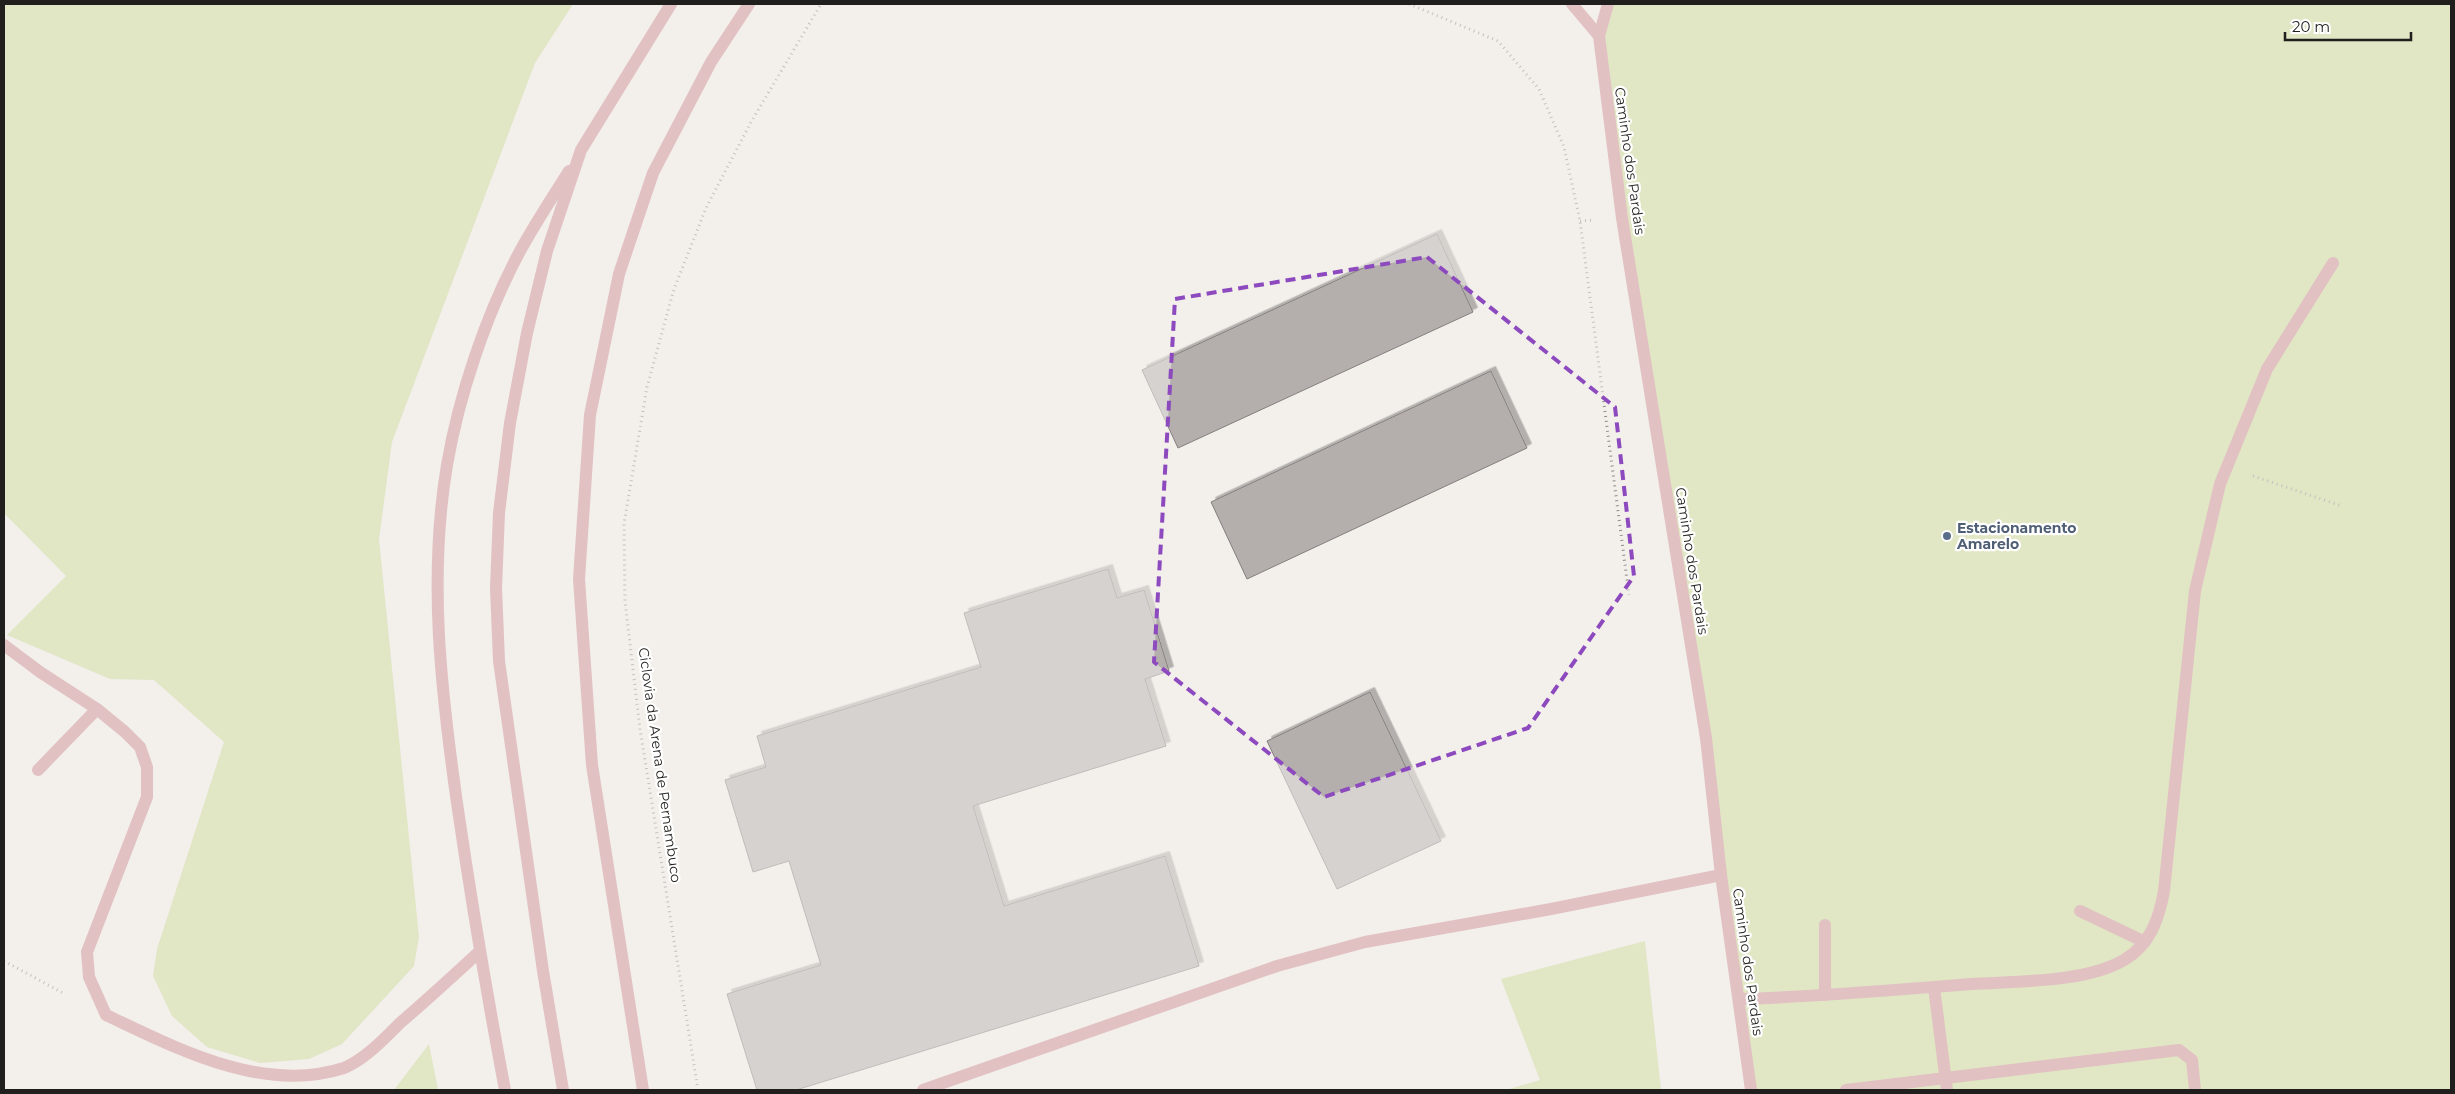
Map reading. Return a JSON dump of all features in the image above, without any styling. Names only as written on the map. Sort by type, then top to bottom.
[{"type":"street","points":[[505,1090],[479,952],[441,678],[437,609],[437,545],[445,482],[468,379],[492,313],[520,253],[671,4]]},
{"type":"street","points":[[643,1090],[592,765],[579,579],[590,415],[619,274],[653,173],[711,62],[749,4]]},
{"type":"street","points":[[1572,4],[1599,36]]},
{"type":"street","name":"Caminho dos Pardais","points":[[1608,4],[1599,36],[1622,218],[1706,738],[1721,875],[1751,1090]]},
{"type":"street","points":[[563,1090],[542,971],[499,661],[496,588],[499,513],[510,423],[527,333],[547,251],[582,150]]},
{"type":"street","points":[[1739,999],[2049,979],[2103,971],[2126,959],[2145,942],[2159,917],[2164,891],[2194,590],[2220,484],[2267,369],[2333,263]]},
{"type":"street","points":[[4,645],[40,672],[97,709],[140,747],[147,767],[147,797],[87,952],[89,976],[106,1015],[218,1068],[266,1081],[311,1078],[345,1068],[374,1048],[479,952]]},
{"type":"street","points":[[38,770],[97,709]]},
{"type":"street","points":[[923,1090],[1277,966],[1365,942],[1533,912],[1721,875]]},
{"type":"street","points":[[2080,911],[2145,942]]},
{"type":"street","points":[[1825,926],[1825,994]]},
{"type":"street","points":[[1934,987],[1946,1084]]},
{"type":"street","points":[[1846,1090],[1946,1084],[2179,1050],[2192,1060],[2195,1090]]},
{"type":"path","name":"Ciclovia da Arena de Pernambuco","points":[[698,1090],[640,729],[625,601],[624,524],[647,387],[674,289],[706,208],[751,122],[821,4]]},
{"type":"path","points":[[1409,4],[1498,41],[1539,89],[1564,147],[1580,221],[1629,595]]},
{"type":"path","points":[[2259,478],[2342,506]]},
{"type":"path","points":[[4,961],[106,1015]]},
{"type":"highlighted area","points":[[1427,257],[1615,407],[1634,576],[1528,728],[1324,797],[1154,662],[1175,299]]},
{"type":"green space","points":[[4,4],[573,4],[535,63],[392,442],[379,539],[419,937],[414,966],[342,1044],[309,1059],[260,1063],[207,1047],[172,1016],[153,976],[157,949],[224,742],[154,680],[110,679],[7,635],[66,576],[4,513]]},
{"type":"green space","points":[[1608,4],[2451,4],[2451,1090],[1751,1090],[1599,36]]},
{"type":"green space","points":[[1645,941],[1661,1090],[1506,1090],[1540,1080],[1501,979]]},
{"type":"green space","points":[[429,1044],[438,1090],[394,1090]]},
{"type":"building","points":[[1437,234],[1473,312],[1178,448],[1142,370]]},
{"type":"building","points":[[1491,371],[1527,448],[1247,579],[1211,502]]},
{"type":"building","points":[[1108,569],[1117,598],[1144,590],[1169,671],[1145,679],[1166,746],[973,806],[1004,906],[1165,856],[1199,966],[796,1090],[757,1090],[727,994],[821,965],[789,861],[753,872],[725,780],[766,767],[757,736],[981,667],[964,613]]},
{"type":"building","points":[[1370,692],[1441,841],[1337,889],[1267,741]]},
{"type":"place","name":"Estacionamento Amarelo","points":[[1947,536]]}]
